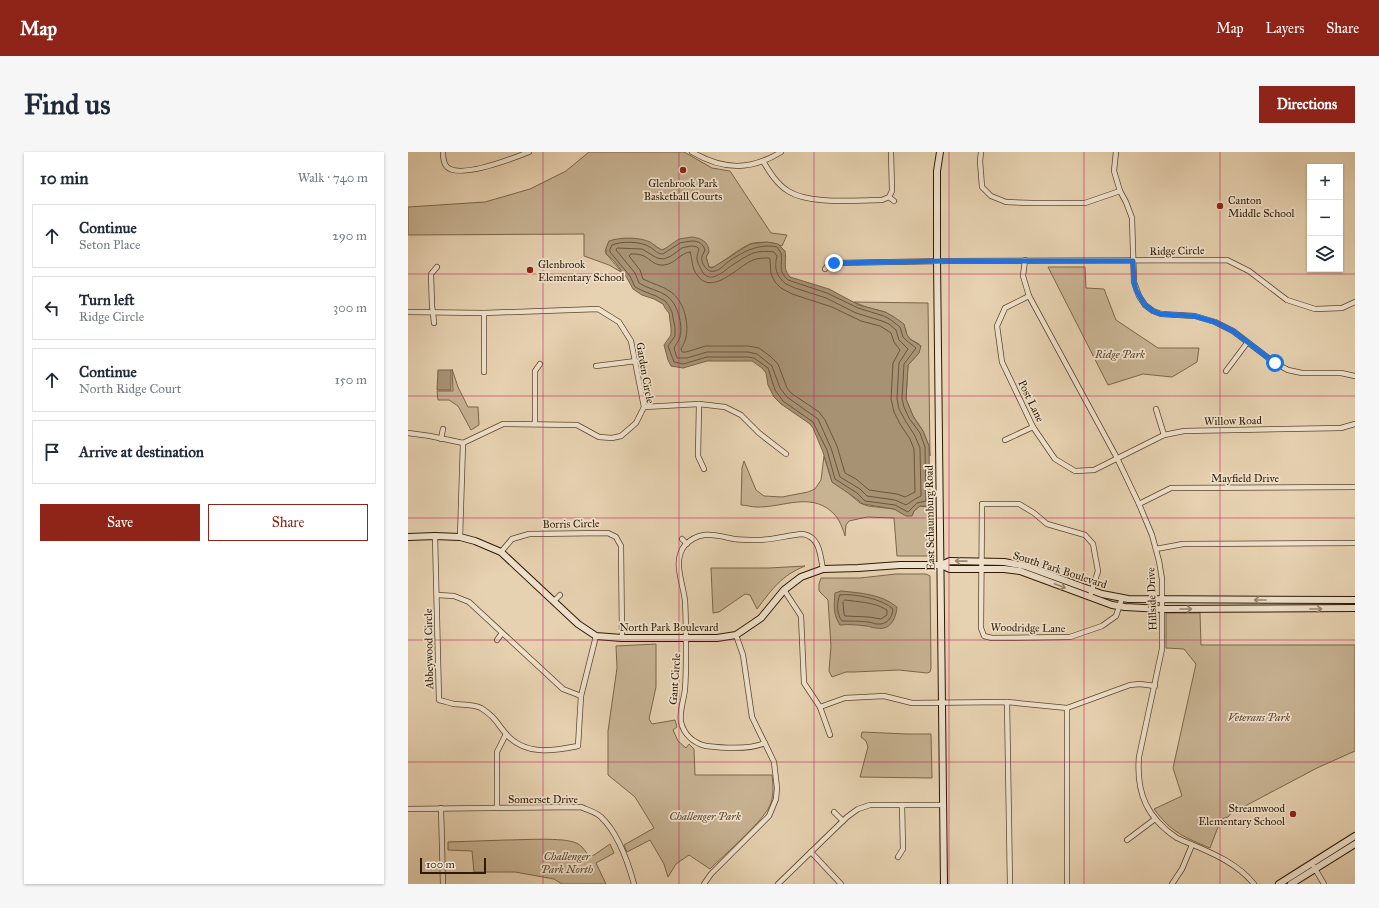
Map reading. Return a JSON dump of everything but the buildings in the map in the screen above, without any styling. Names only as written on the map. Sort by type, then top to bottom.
[{"type":"street","points":[[443,152],[444,163],[447,167],[453,170],[493,166],[529,152]]},
{"type":"street","points":[[693,152],[720,165],[746,166],[769,159],[781,152]]},
{"type":"street","points":[[763,161],[771,174],[782,186],[795,195],[822,200],[882,200],[889,197],[892,191],[891,152]]},
{"type":"street","name":"East Schaumburg Road","points":[[940,152],[937,171],[937,262],[944,884]]},
{"type":"street","points":[[981,152],[980,161],[982,187],[991,196],[1006,202],[1085,203],[1120,191]]},
{"type":"street","points":[[1116,152],[1114,171],[1120,191],[1132,218],[1134,282],[1136,290],[1145,305],[1160,314],[1194,316],[1215,322],[1233,331],[1275,363],[1288,370],[1302,373],[1341,373],[1355,376]]},
{"type":"street","points":[[443,171],[447,167]]},
{"type":"street","points":[[889,197],[894,201]]},
{"type":"street","name":"Ridge Circle","points":[[825,270],[828,265],[834,263],[1025,260],[1227,260],[1249,271],[1287,300],[1315,308],[1342,308],[1355,302]]},
{"type":"street","name":"Hillside Drive","points":[[1025,260],[1023,276],[1029,296],[1117,458],[1140,504],[1156,549],[1162,579],[1162,649],[1138,757],[1139,785],[1143,798],[1147,808],[1155,819],[1170,834],[1232,864],[1241,870],[1254,884]]},
{"type":"street","points":[[434,324],[431,274],[437,267]]},
{"type":"street","name":"Post Lane","points":[[1029,296],[1005,308],[997,326],[1002,362],[1033,427],[1055,459],[1075,471],[1094,470],[1117,458]]},
{"type":"street","name":"Garden Circle","points":[[408,312],[484,313],[598,309],[619,322],[631,341],[644,407],[636,423],[621,436],[612,438],[599,437],[577,425],[503,424],[463,443]]},
{"type":"street","points":[[484,313],[484,372]]},
{"type":"street","points":[[1226,371],[1247,343]]},
{"type":"street","points":[[596,366],[636,361]]},
{"type":"street","points":[[535,424],[535,371],[540,364]]},
{"type":"street","points":[[644,407],[699,404],[725,407],[741,415],[759,433],[786,454]]},
{"type":"street","points":[[699,404],[698,456],[704,469]]},
{"type":"street","points":[[1156,409],[1164,435]]},
{"type":"street","name":"Willow Road","points":[[1117,458],[1164,435],[1184,431],[1341,428],[1355,424]]},
{"type":"street","points":[[1005,440],[1033,427]]},
{"type":"street","points":[[441,439],[443,429]]},
{"type":"street","points":[[408,433],[463,443],[460,537]]},
{"type":"street","name":"Mayfield Drive","points":[[1140,504],[1171,488],[1355,486]]},
{"type":"street","points":[[981,569],[982,504],[1019,504],[1034,513],[1047,524],[1086,535],[1092,544],[1098,571],[1090,597]]},
{"type":"street","name":"Borris Circle","points":[[501,552],[512,539],[529,534],[608,533],[616,537],[620,546],[622,638]]},
{"type":"street","points":[[682,539],[687,544],[697,536],[703,535],[716,535],[734,539],[760,540],[795,535],[808,535],[816,542],[823,569]]},
{"type":"street","name":"Abbeywood Circle","points":[[435,536],[439,700],[454,704],[466,704],[480,708],[493,716],[506,734],[516,744],[533,750],[556,750],[578,746],[582,696]]},
{"type":"street","name":"North Park Boulevard","points":[[408,537],[460,537],[475,541],[501,552],[578,624],[596,636],[622,638],[717,638],[736,635],[761,618],[784,590],[801,577],[823,569],[900,565],[941,565]]},
{"type":"street","points":[[1156,549],[1182,544],[1355,543]]},
{"type":"street","name":"Gant Circle","points":[[687,544],[680,554],[678,564],[685,600],[686,637],[685,691],[681,723],[687,735],[701,745],[713,747],[749,747],[759,746],[765,743]]},
{"type":"street","name":"South Park Boulevard","points":[[941,565],[950,561],[1004,562],[1021,565],[1108,596],[1122,598],[1162,600],[1355,600]]},
{"type":"street","name":"South Park Boulevard","points":[[941,565],[950,569],[1004,568],[1020,571],[1120,607],[1162,609],[1355,608]]},
{"type":"street","name":"Woodridge Lane","points":[[981,569],[981,628],[984,636],[992,638],[1070,637],[1102,626],[1116,616],[1122,598]]},
{"type":"street","points":[[784,590],[802,616],[804,683],[820,707],[830,735]]},
{"type":"street","points":[[437,595],[454,596],[469,602],[563,689],[582,696],[596,636]]},
{"type":"street","points":[[554,601],[560,595]]},
{"type":"street","points":[[497,640],[502,633]]},
{"type":"street","points":[[704,884],[711,874],[769,816],[776,799],[777,788],[774,762],[752,717],[743,655],[736,635]]},
{"type":"street","points":[[820,707],[845,698],[884,696],[912,703],[942,704],[1007,702],[1067,708],[1126,686],[1140,684],[1155,686]]},
{"type":"street","points":[[1007,702],[1010,884]]},
{"type":"street","points":[[1067,708],[1067,884]]},
{"type":"street","points":[[497,808],[497,752],[506,734]]},
{"type":"street","points":[[898,857],[903,849],[902,805]]},
{"type":"street","points":[[778,884],[843,821],[858,809],[870,806],[943,805]]},
{"type":"street","name":"Somerset Drive","points":[[408,809],[581,807],[600,816],[613,830],[630,870],[634,884]]},
{"type":"street","points":[[441,808],[443,884]]},
{"type":"street","points":[[834,812],[843,821]]},
{"type":"street","points":[[1127,840],[1155,819]]},
{"type":"street","points":[[1291,884],[1355,836]]},
{"type":"street","points":[[1279,884],[1355,844]]},
{"type":"street","points":[[1172,884],[1182,869],[1192,845]]},
{"type":"street","points":[[811,852],[841,884]]},
{"type":"street","points":[[1313,866],[1324,884]]},
{"type":"green space","points":[[589,152],[684,152],[712,168],[730,171],[771,233],[787,235],[782,246],[766,242],[750,244],[737,251],[715,267],[709,267],[706,257],[709,252],[667,248],[661,250],[654,245],[625,239],[613,240],[605,251],[621,272],[609,265],[584,256],[584,234],[408,235],[408,207],[485,202],[530,189],[566,171]]},
{"type":"green space","name":"Ridge Park","points":[[1048,267],[1085,267],[1086,288],[1104,289],[1116,320],[1158,348],[1199,348],[1197,362],[1172,377],[1143,374],[1108,385]]},
{"type":"green space","points":[[854,302],[928,303],[930,456],[929,446],[923,431],[913,416],[906,399],[908,365],[919,353],[919,344],[910,339],[905,328],[894,317],[885,312]]},
{"type":"green space","points":[[452,369],[458,387],[468,407],[478,407],[479,425],[471,430],[458,406],[449,400],[438,400],[437,391],[453,391]]},
{"type":"green space","points":[[824,456],[832,482],[860,503],[868,506],[894,509],[913,514],[914,511],[920,506],[928,507],[930,556],[897,556],[894,518],[867,517],[849,521],[846,525],[845,536],[836,517],[831,511],[819,504],[801,502],[765,507],[741,505],[742,468],[744,461],[756,490],[764,496],[782,497],[808,492],[815,489],[821,480]]},
{"type":"green space","points":[[805,566],[783,578],[757,609],[750,595],[745,594],[719,612],[713,613],[711,568],[769,568]]},
{"type":"green space","points":[[896,574],[926,574],[930,576],[930,672],[899,670],[846,672],[832,677],[829,671],[831,646],[828,600],[819,591],[821,578],[860,578]]},
{"type":"green space","name":"Veterans Park","points":[[1166,613],[1200,613],[1201,645],[1355,645],[1355,751],[1317,768],[1247,805],[1234,810],[1228,817],[1221,819],[1210,848],[1193,841],[1173,829],[1154,809],[1182,796],[1173,768],[1196,664],[1184,649],[1166,648]]},
{"type":"green space","name":"Challenger Park","points":[[656,644],[656,687],[649,719],[652,724],[675,720],[677,727],[673,730],[678,741],[686,748],[689,744],[694,749],[695,775],[772,775],[773,785],[772,799],[768,810],[753,827],[710,869],[689,855],[676,864],[668,877],[664,864],[650,840],[627,852],[624,845],[654,828],[635,797],[608,775],[608,731],[617,668],[616,646]]},
{"type":"green space","points":[[862,732],[931,734],[932,778],[860,777],[868,747],[866,741],[861,737]]},
{"type":"green space","name":"Challenger Park North","points":[[532,839],[570,841],[580,845],[589,857],[610,844],[614,853],[596,863],[606,884],[562,884],[554,879],[515,872],[474,872],[472,851],[448,850],[448,842]]},
{"type":"water","points":[[692,237],[698,238],[708,246],[709,252],[706,257],[709,267],[712,268],[750,244],[767,242],[778,244],[785,251],[785,268],[790,277],[829,289],[859,305],[885,312],[904,324],[907,335],[910,339],[921,346],[919,353],[908,365],[906,399],[913,416],[923,431],[929,446],[930,506],[920,506],[914,511],[912,516],[906,516],[894,509],[863,504],[832,482],[823,452],[813,428],[810,424],[781,404],[774,397],[768,385],[766,373],[752,361],[707,361],[683,368],[671,366],[664,345],[671,335],[669,313],[663,304],[642,295],[633,289],[627,278],[614,261],[606,254],[606,248],[609,241],[630,238],[646,240],[663,250],[679,239]]},
{"type":"water","points":[[438,370],[451,370],[451,390],[437,390]]},
{"type":"water","points":[[841,591],[870,595],[884,599],[897,607],[894,620],[885,628],[840,625],[835,614],[834,602],[835,593]]},
{"type":"place","name":"Glenbrook Park Basketball Courts","points":[[683,170]]},
{"type":"place","name":"Canton Middle School","points":[[1220,206]]},
{"type":"place","name":"Glenbrook Elementary School","points":[[530,270]]},
{"type":"place","name":"Streamwood Elementary School","points":[[1293,814]]},
{"type":"route","points":[[834,263],[1081,260],[1133,261],[1136,290],[1145,305],[1153,311],[1160,314],[1194,316],[1215,322],[1233,331],[1275,363]]}]
